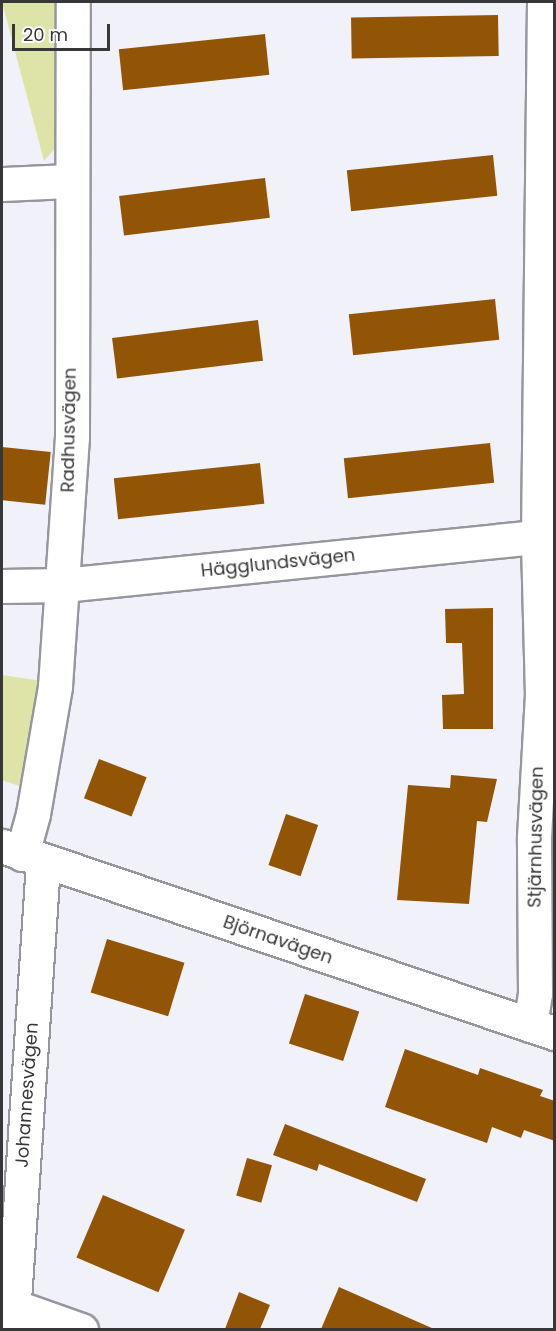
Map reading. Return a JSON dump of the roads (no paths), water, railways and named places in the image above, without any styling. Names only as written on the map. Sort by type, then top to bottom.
[{"type":"street","name":"Radhusvägen","points":[[22,854],[33,814],[55,686],[72,437],[69,181],[73,2]]},
{"type":"street","name":"Stjärnhusvägen","points":[[542,1029],[535,993],[534,837],[542,695],[546,537],[543,2]]},
{"type":"street","points":[[2,184],[69,181]]},
{"type":"street","name":"Hägglundsvägen","points":[[2,586],[63,585],[546,537]]},
{"type":"street","name":"Björnavägen","points":[[22,854],[542,1029]]},
{"type":"street","name":"Johannesvägen","points":[[9,1313],[22,854]]},
{"type":"street","points":[[9,1313],[81,1329]]}]
